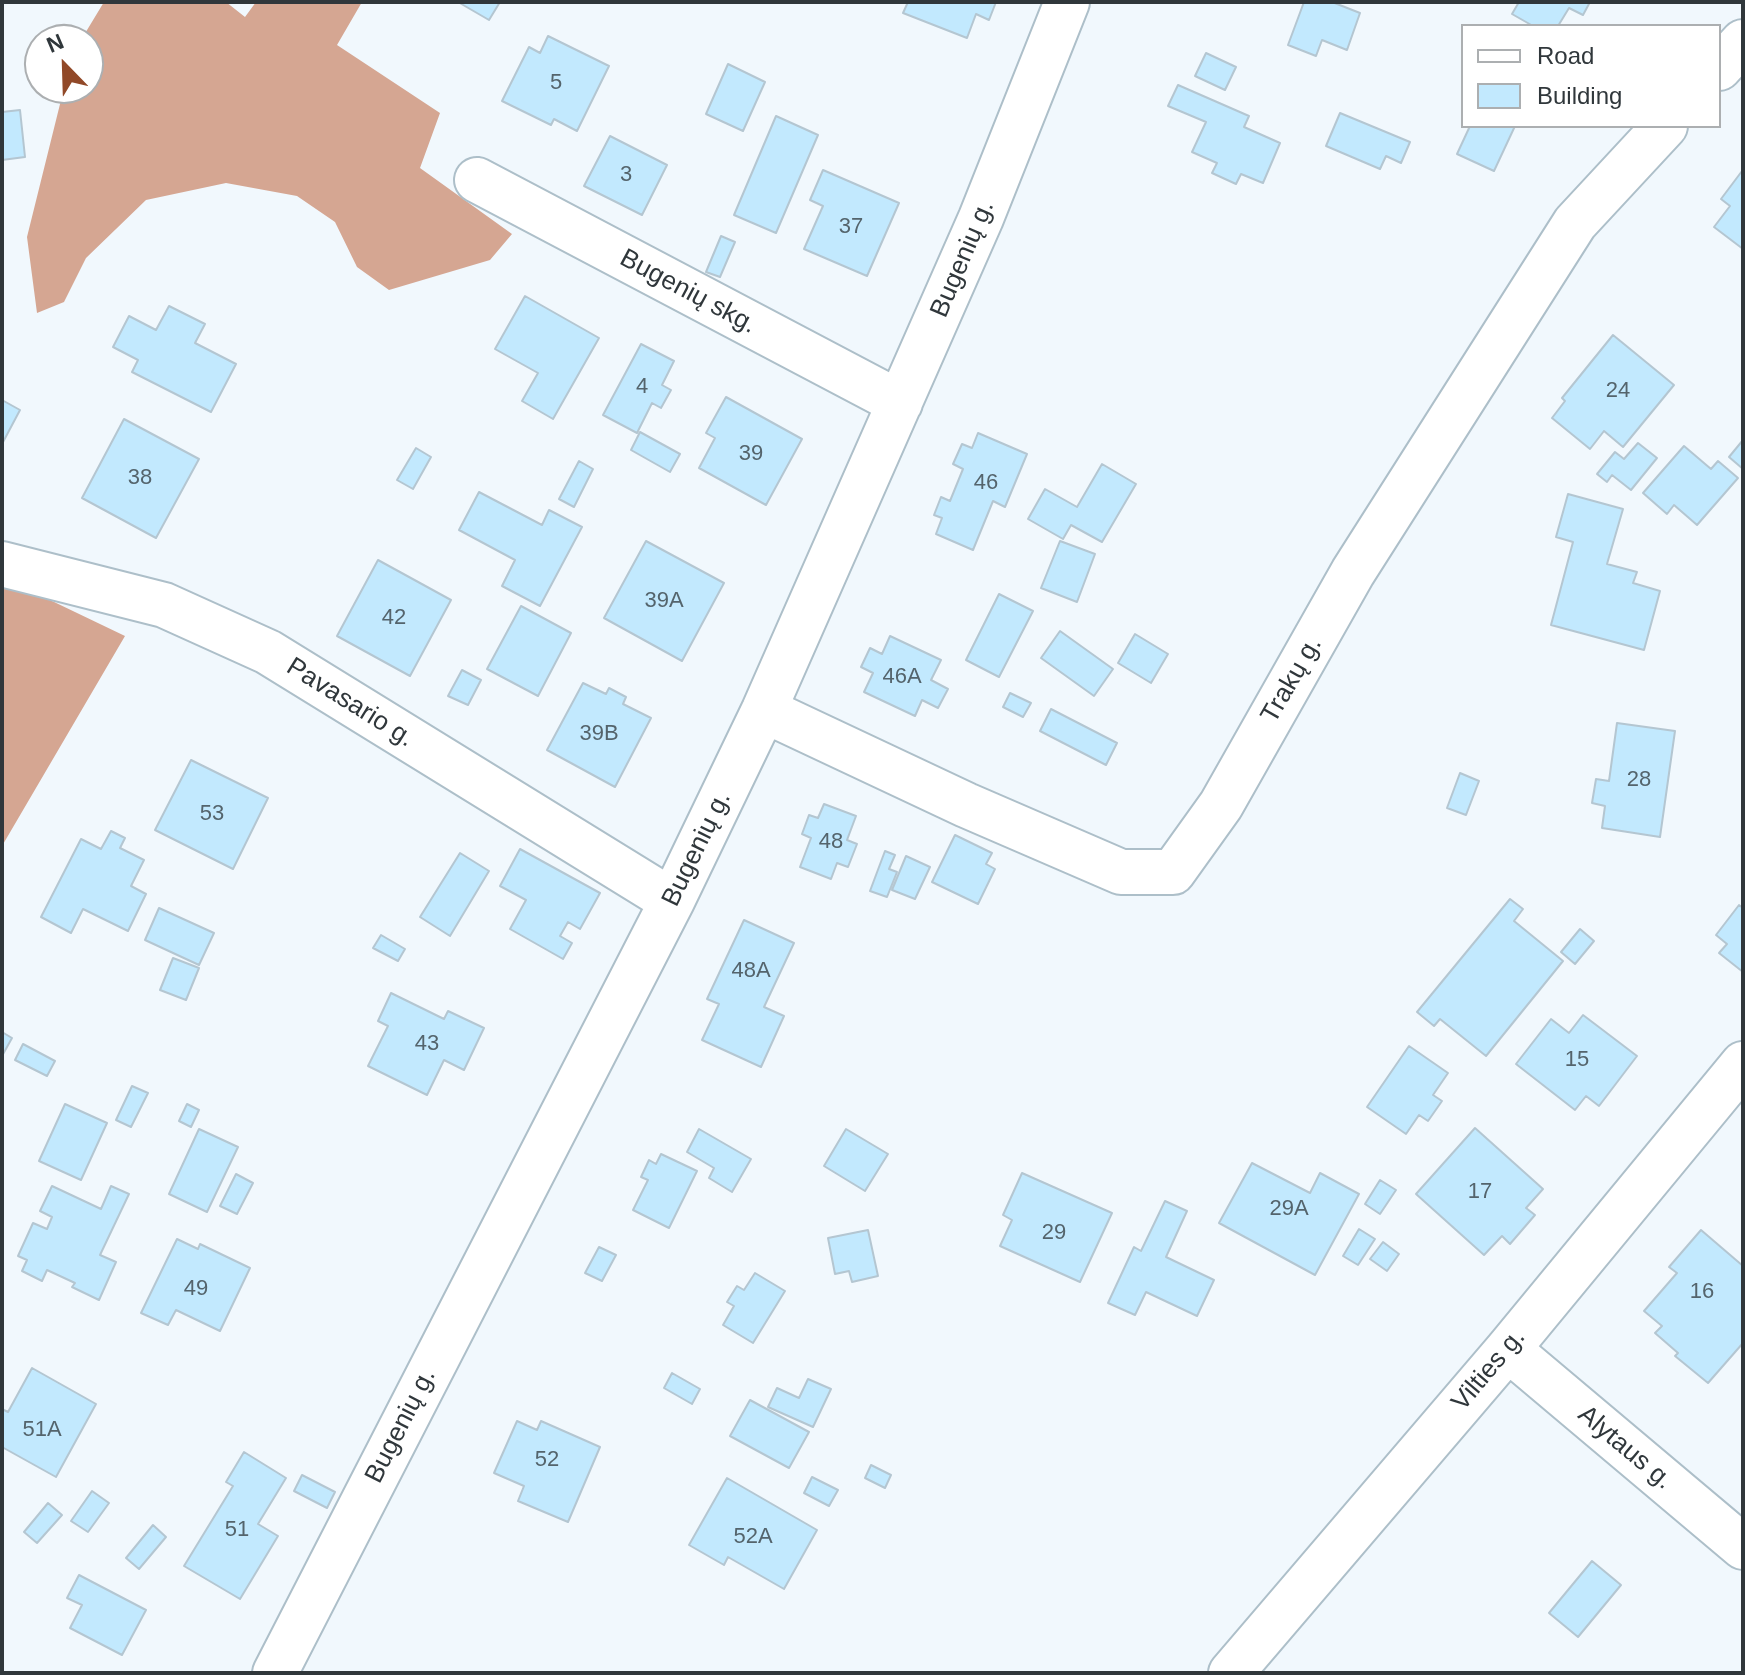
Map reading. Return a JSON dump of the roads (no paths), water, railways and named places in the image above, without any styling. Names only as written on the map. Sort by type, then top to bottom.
[{"type":"street","name":"Bugenių g.","points":[[275,1673],[672,901],[764,710],[981,218],[1067,2]]},
{"type":"street","points":[[1721,66],[1743,42]]},
{"type":"street","name":"Trakų g.","points":[[764,710],[966,805],[1121,872],[1173,872],[1221,805],[1353,572],[1575,223],[1663,128]]},
{"type":"street","name":"Bugenių skg.","points":[[477,180],[900,403]]},
{"type":"street","name":"Pavasario g.","points":[[2,564],[164,605],[268,652],[672,901]]},
{"type":"street","name":"Vilties g.","points":[[1231,1673],[1508,1349],[1743,1064]]},
{"type":"street","name":"Alytaus g.","points":[[1508,1349],[1743,1547]]}]
